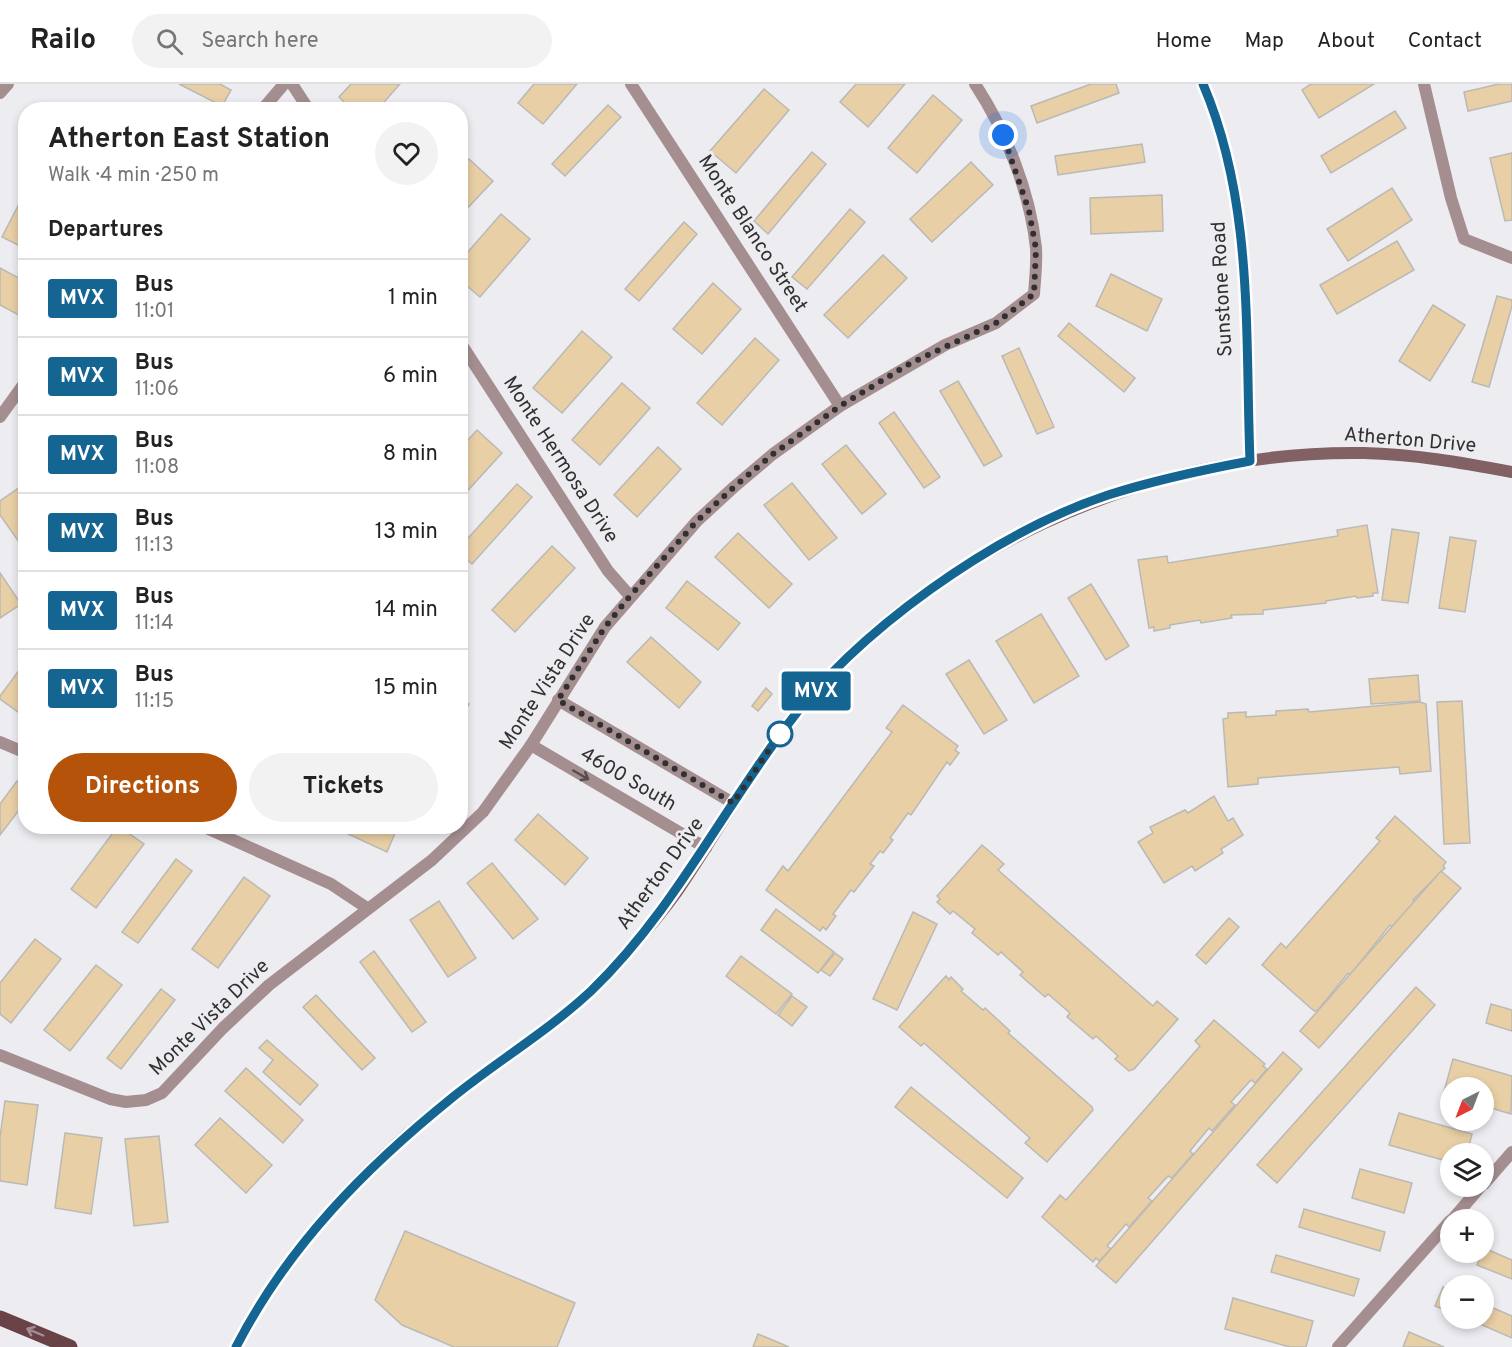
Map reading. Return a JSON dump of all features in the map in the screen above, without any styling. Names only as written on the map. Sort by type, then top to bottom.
[{"type":"main road","points":[[0,1318],[70,1347]]},
{"type":"street","points":[[0,93],[8,84]]},
{"type":"street","points":[[269,102],[284,84]]},
{"type":"street","points":[[292,84],[304,102]]},
{"type":"street","name":"Monte Blanco Street","points":[[631,84],[840,406]]},
{"type":"street","name":"Monte Vista Drive","points":[[468,826],[483,812],[531,745],[605,627],[697,521],[773,454],[840,406],[935,350],[996,323],[1034,294],[1036,249],[1029,211],[1003,135],[975,84]]},
{"type":"street","name":"Sunstone Road","points":[[1203,84],[1227,158],[1243,245],[1250,461]]},
{"type":"street","points":[[1424,84],[1451,198],[1464,239],[1512,258]]},
{"type":"street","name":"Monte Hermosa Drive","points":[[468,354],[608,571],[630,596]]},
{"type":"street","points":[[0,417],[18,392]]},
{"type":"street","name":"Atherton Drive","points":[[236,1347],[285,1264],[337,1203],[409,1134],[456,1095],[549,1028],[592,989],[639,940],[706,848],[733,803],[786,726],[817,688],[854,652],[910,604],[971,562],[1037,526],[1105,496],[1175,476],[1250,461],[1364,453],[1445,460],[1512,472]]},
{"type":"street","name":"4600 South","points":[[558,700],[733,803]]},
{"type":"street","points":[[0,742],[18,750]]},
{"type":"street","name":"4600 South","points":[[531,745],[706,848]]},
{"type":"street","points":[[219,834],[331,885],[367,908]]},
{"type":"street","name":"Monte Vista Drive","points":[[0,1055],[110,1099],[126,1102],[146,1100],[162,1093],[177,1080],[223,1028],[269,985],[432,860],[460,834]]},
{"type":"street","points":[[1494,1172],[1512,1152]]},
{"type":"street","points":[[1461,1209],[1471,1197]]},
{"type":"street","points":[[1338,1347],[1440,1232]]},
{"type":"building","points":[[179,84],[220,84],[231,90],[224,102],[214,102]]},
{"type":"building","points":[[351,84],[400,84],[384,102],[344,102],[339,97]]},
{"type":"building","points":[[534,84],[577,84],[543,124],[518,103]]},
{"type":"building","points":[[856,84],[905,84],[868,127],[840,102]]},
{"type":"building","points":[[1091,84],[1116,84],[1119,93],[1037,123],[1031,106]]},
{"type":"building","points":[[1311,84],[1374,84],[1319,118],[1302,90]]},
{"type":"building","points":[[1499,84],[1512,84],[1512,101],[1468,111],[1464,92]]},
{"type":"building","points":[[764,89],[789,110],[736,173],[710,151]]},
{"type":"building","points":[[933,95],[962,120],[917,173],[888,148]]},
{"type":"building","points":[[608,105],[621,117],[565,176],[552,164]]},
{"type":"building","points":[[1395,111],[1406,128],[1331,173],[1321,156]]},
{"type":"building","points":[[1142,144],[1145,162],[1058,175],[1055,156]]},
{"type":"building","points":[[812,152],[826,164],[768,234],[754,221]]},
{"type":"building","points":[[1512,153],[1512,220],[1505,221],[1490,158]]},
{"type":"building","points":[[468,160],[493,181],[468,208]]},
{"type":"building","points":[[971,162],[993,185],[932,242],[910,219]]},
{"type":"building","points":[[1392,188],[1412,220],[1348,261],[1327,229]]},
{"type":"building","points":[[1162,195],[1163,231],[1091,234],[1090,198]]},
{"type":"building","points":[[18,206],[18,245],[2,237]]},
{"type":"building","points":[[850,209],[865,222],[807,289],[792,277]]},
{"type":"building","points":[[501,214],[530,239],[480,297],[468,287],[468,252]]},
{"type":"building","points":[[684,222],[697,234],[639,301],[625,289]]},
{"type":"building","points":[[1397,241],[1414,270],[1337,314],[1320,285]]},
{"type":"building","points":[[883,255],[907,278],[848,338],[824,315]]},
{"type":"building","points":[[0,268],[18,278],[18,315],[0,305]]},
{"type":"building","points":[[1111,274],[1162,299],[1147,331],[1096,306]]},
{"type":"building","points":[[713,283],[741,309],[702,354],[673,329]]},
{"type":"building","points":[[1497,296],[1512,300],[1512,306],[1489,387],[1472,382]]},
{"type":"building","points":[[1433,305],[1465,325],[1430,381],[1399,361]]},
{"type":"building","points":[[1069,323],[1135,378],[1124,392],[1058,336]]},
{"type":"building","points":[[582,331],[612,357],[562,413],[533,388]]},
{"type":"building","points":[[755,338],[779,360],[722,425],[697,403]]},
{"type":"building","points":[[1019,348],[1054,427],[1037,434],[1002,356]]},
{"type":"building","points":[[958,381],[1002,456],[984,466],[940,391]]},
{"type":"building","points":[[622,383],[650,408],[600,465],[572,440]]},
{"type":"building","points":[[894,412],[940,477],[924,488],[879,423]]},
{"type":"building","points":[[477,430],[502,453],[468,490],[468,440]]},
{"type":"building","points":[[846,445],[886,494],[862,514],[822,464]]},
{"type":"building","points":[[658,447],[681,469],[637,517],[614,495]]},
{"type":"building","points":[[792,483],[837,538],[809,560],[764,505]]},
{"type":"building","points":[[517,484],[532,497],[472,564],[468,561],[468,538]]},
{"type":"building","points":[[18,489],[18,541],[0,515],[0,501]]},
{"type":"building","points":[[1367,525],[1378,593],[1373,593],[1373,596],[1357,598],[1356,596],[1326,601],[1326,603],[1263,610],[1263,614],[1231,615],[1232,618],[1170,625],[1170,628],[1154,631],[1154,627],[1149,628],[1138,560],[1167,556],[1168,563],[1338,536],[1337,530]]},
{"type":"building","points":[[1392,529],[1419,533],[1408,603],[1382,600]]},
{"type":"building","points":[[738,533],[792,584],[769,608],[715,557]]},
{"type":"building","points":[[1450,537],[1476,541],[1465,612],[1439,608]]},
{"type":"building","points":[[552,546],[575,568],[515,632],[492,610]]},
{"type":"building","points":[[0,573],[18,600],[18,606],[0,618]]},
{"type":"building","points":[[687,581],[740,623],[718,650],[666,608]]},
{"type":"building","points":[[1091,584],[1129,646],[1106,660],[1068,598]]},
{"type":"building","points":[[1041,614],[1079,676],[1034,703],[996,641]]},
{"type":"building","points":[[651,637],[701,682],[679,708],[627,662]]},
{"type":"building","points":[[969,660],[1007,720],[984,734],[946,674]]},
{"type":"building","points":[[18,672],[18,712],[0,699]]},
{"type":"building","points":[[1418,675],[1420,701],[1371,704],[1369,679]]},
{"type":"building","points":[[766,688],[772,694],[758,711],[752,706]]},
{"type":"building","points":[[1462,701],[1470,843],[1444,844],[1437,702]]},
{"type":"building","points":[[1420,702],[1426,704],[1431,771],[1400,774],[1399,767],[1258,778],[1258,784],[1228,787],[1223,719],[1228,718],[1228,713],[1246,712],[1246,717],[1276,715],[1276,711],[1308,709],[1309,712]]},
{"type":"building","points":[[903,705],[958,746],[955,750],[959,753],[950,765],[947,762],[911,815],[908,813],[890,838],[893,840],[870,864],[874,866],[854,892],[851,890],[833,914],[836,916],[826,930],[823,927],[820,931],[766,890],[783,866],[788,871],[892,732],[886,728]]},
{"type":"building","points":[[17,781],[18,811],[0,835],[0,804]]},
{"type":"building","points":[[1214,796],[1228,821],[1233,818],[1243,835],[1221,849],[1223,853],[1195,871],[1192,866],[1164,883],[1138,842],[1153,833],[1150,827],[1185,810],[1188,813]]},
{"type":"building","points":[[538,814],[588,858],[565,885],[515,840]]},
{"type":"building","points":[[1395,816],[1446,862],[1443,866],[1445,868],[1413,900],[1415,902],[1392,927],[1390,925],[1318,1010],[1314,1011],[1262,965],[1281,943],[1286,948],[1380,841],[1376,838]]},
{"type":"building","points":[[112,834],[130,834],[144,844],[96,908],[71,889]]},
{"type":"building","points":[[348,834],[395,834],[387,852]]},
{"type":"building","points":[[982,845],[1004,864],[998,870],[1153,1006],[1157,1001],[1178,1019],[1134,1069],[1129,1071],[1115,1059],[1118,1056],[1096,1036],[1093,1039],[1067,1017],[1070,1013],[1048,994],[1045,997],[1020,975],[1023,972],[1001,952],[998,955],[972,933],[975,929],[953,911],[950,914],[937,902],[940,899],[937,896]]},
{"type":"building","points":[[176,859],[192,871],[138,943],[122,932]]},
{"type":"building","points":[[492,863],[538,919],[513,939],[467,883]]},
{"type":"building","points":[[1441,871],[1461,888],[1319,1048],[1300,1031]]},
{"type":"building","points":[[244,877],[270,896],[218,968],[192,949]]},
{"type":"building","points":[[439,901],[476,958],[448,977],[410,920]]},
{"type":"building","points":[[776,909],[834,952],[818,973],[761,930]]},
{"type":"building","points":[[913,912],[937,924],[897,1010],[873,999]]},
{"type":"building","points":[[1229,918],[1239,927],[1206,964],[1196,955]]},
{"type":"building","points":[[35,939],[61,959],[11,1023],[0,1014],[0,983]]},
{"type":"building","points":[[374,951],[426,1022],[412,1032],[360,962]]},
{"type":"building","points":[[835,953],[843,959],[830,976],[821,970]]},
{"type":"building","points":[[741,956],[792,994],[776,1014],[726,976]]},
{"type":"building","points":[[96,965],[122,985],[70,1051],[44,1030]]},
{"type":"building","points":[[946,976],[949,980],[951,977],[963,989],[961,991],[983,1010],[985,1008],[1010,1031],[1008,1033],[1092,1107],[1093,1110],[1047,1162],[1025,1143],[1030,1138],[924,1043],[921,1046],[899,1027]]},
{"type":"building","points":[[1416,987],[1435,1005],[1277,1183],[1257,1165]]},
{"type":"building","points":[[161,989],[175,1000],[121,1069],[107,1058]]},
{"type":"building","points":[[316,995],[375,1058],[362,1070],[303,1007]]},
{"type":"building","points":[[792,996],[807,1007],[792,1026],[778,1015]]},
{"type":"building","points":[[1491,1004],[1512,1010],[1512,1031],[1486,1023]]},
{"type":"building","points":[[1214,1020],[1265,1064],[1263,1066],[1267,1069],[1255,1083],[1251,1080],[1231,1102],[1235,1105],[1212,1131],[1209,1128],[1190,1151],[1193,1154],[1172,1178],[1168,1176],[1148,1198],[1152,1201],[1129,1227],[1126,1224],[1107,1246],[1111,1249],[1099,1261],[1096,1258],[1093,1262],[1042,1217],[1060,1195],[1066,1200],[1200,1046],[1195,1041]]},
{"type":"building","points":[[267,1040],[318,1085],[300,1105],[263,1072],[273,1060],[259,1048]]},
{"type":"building","points":[[1283,1052],[1302,1069],[1116,1283],[1096,1266]]},
{"type":"building","points":[[1453,1059],[1512,1076],[1511,1114],[1494,1109],[1494,1077],[1448,1077]]},
{"type":"building","points":[[246,1068],[303,1120],[283,1143],[225,1091]]},
{"type":"building","points":[[911,1087],[1023,1178],[1007,1198],[895,1107]]},
{"type":"building","points":[[5,1101],[38,1105],[27,1185],[0,1181],[0,1137]]},
{"type":"building","points":[[1399,1113],[1440,1125],[1440,1131],[1462,1131],[1472,1134],[1470,1143],[1440,1143],[1440,1159],[1389,1145]]},
{"type":"building","points":[[220,1118],[272,1165],[246,1193],[195,1145]]},
{"type":"building","points":[[65,1133],[102,1138],[91,1214],[55,1208]]},
{"type":"building","points":[[159,1136],[168,1222],[134,1226],[125,1139]]},
{"type":"building","points":[[1360,1169],[1412,1183],[1404,1213],[1352,1198]]},
{"type":"building","points":[[1304,1209],[1385,1232],[1380,1251],[1299,1227]]},
{"type":"building","points":[[405,1231],[575,1303],[557,1347],[454,1347],[402,1325],[375,1300]]},
{"type":"building","points":[[1494,1252],[1512,1260],[1512,1279],[1477,1265],[1478,1263],[1494,1263]]},
{"type":"building","points":[[1276,1255],[1359,1279],[1354,1296],[1271,1272]]},
{"type":"building","points":[[1440,1294],[1440,1308],[1435,1306]]},
{"type":"building","points":[[1233,1298],[1313,1321],[1306,1347],[1290,1347],[1225,1329]]},
{"type":"building","points":[[1494,1308],[1512,1316],[1512,1338],[1491,1329],[1494,1329]]},
{"type":"building","points":[[1409,1332],[1444,1347],[1403,1347]]},
{"type":"building","points":[[758,1334],[789,1347],[753,1347]]},
{"type":"bus line","name":"MVX","points":[[236,1347],[264,1296],[285,1264],[309,1234],[366,1173],[456,1095],[549,1028],[592,989],[639,940],[674,895],[744,786],[786,726],[817,688],[854,652],[910,604],[971,562],[1037,526],[1105,496],[1175,476],[1250,461],[1245,268],[1241,229],[1227,158],[1203,84]]},
{"type":"route","points":[[780,734],[733,803],[558,700],[605,627],[630,596],[697,521],[734,487],[773,454],[840,406],[911,363],[945,345],[996,323],[1034,294],[1036,249],[1029,211],[1018,173],[1003,135]]}]
